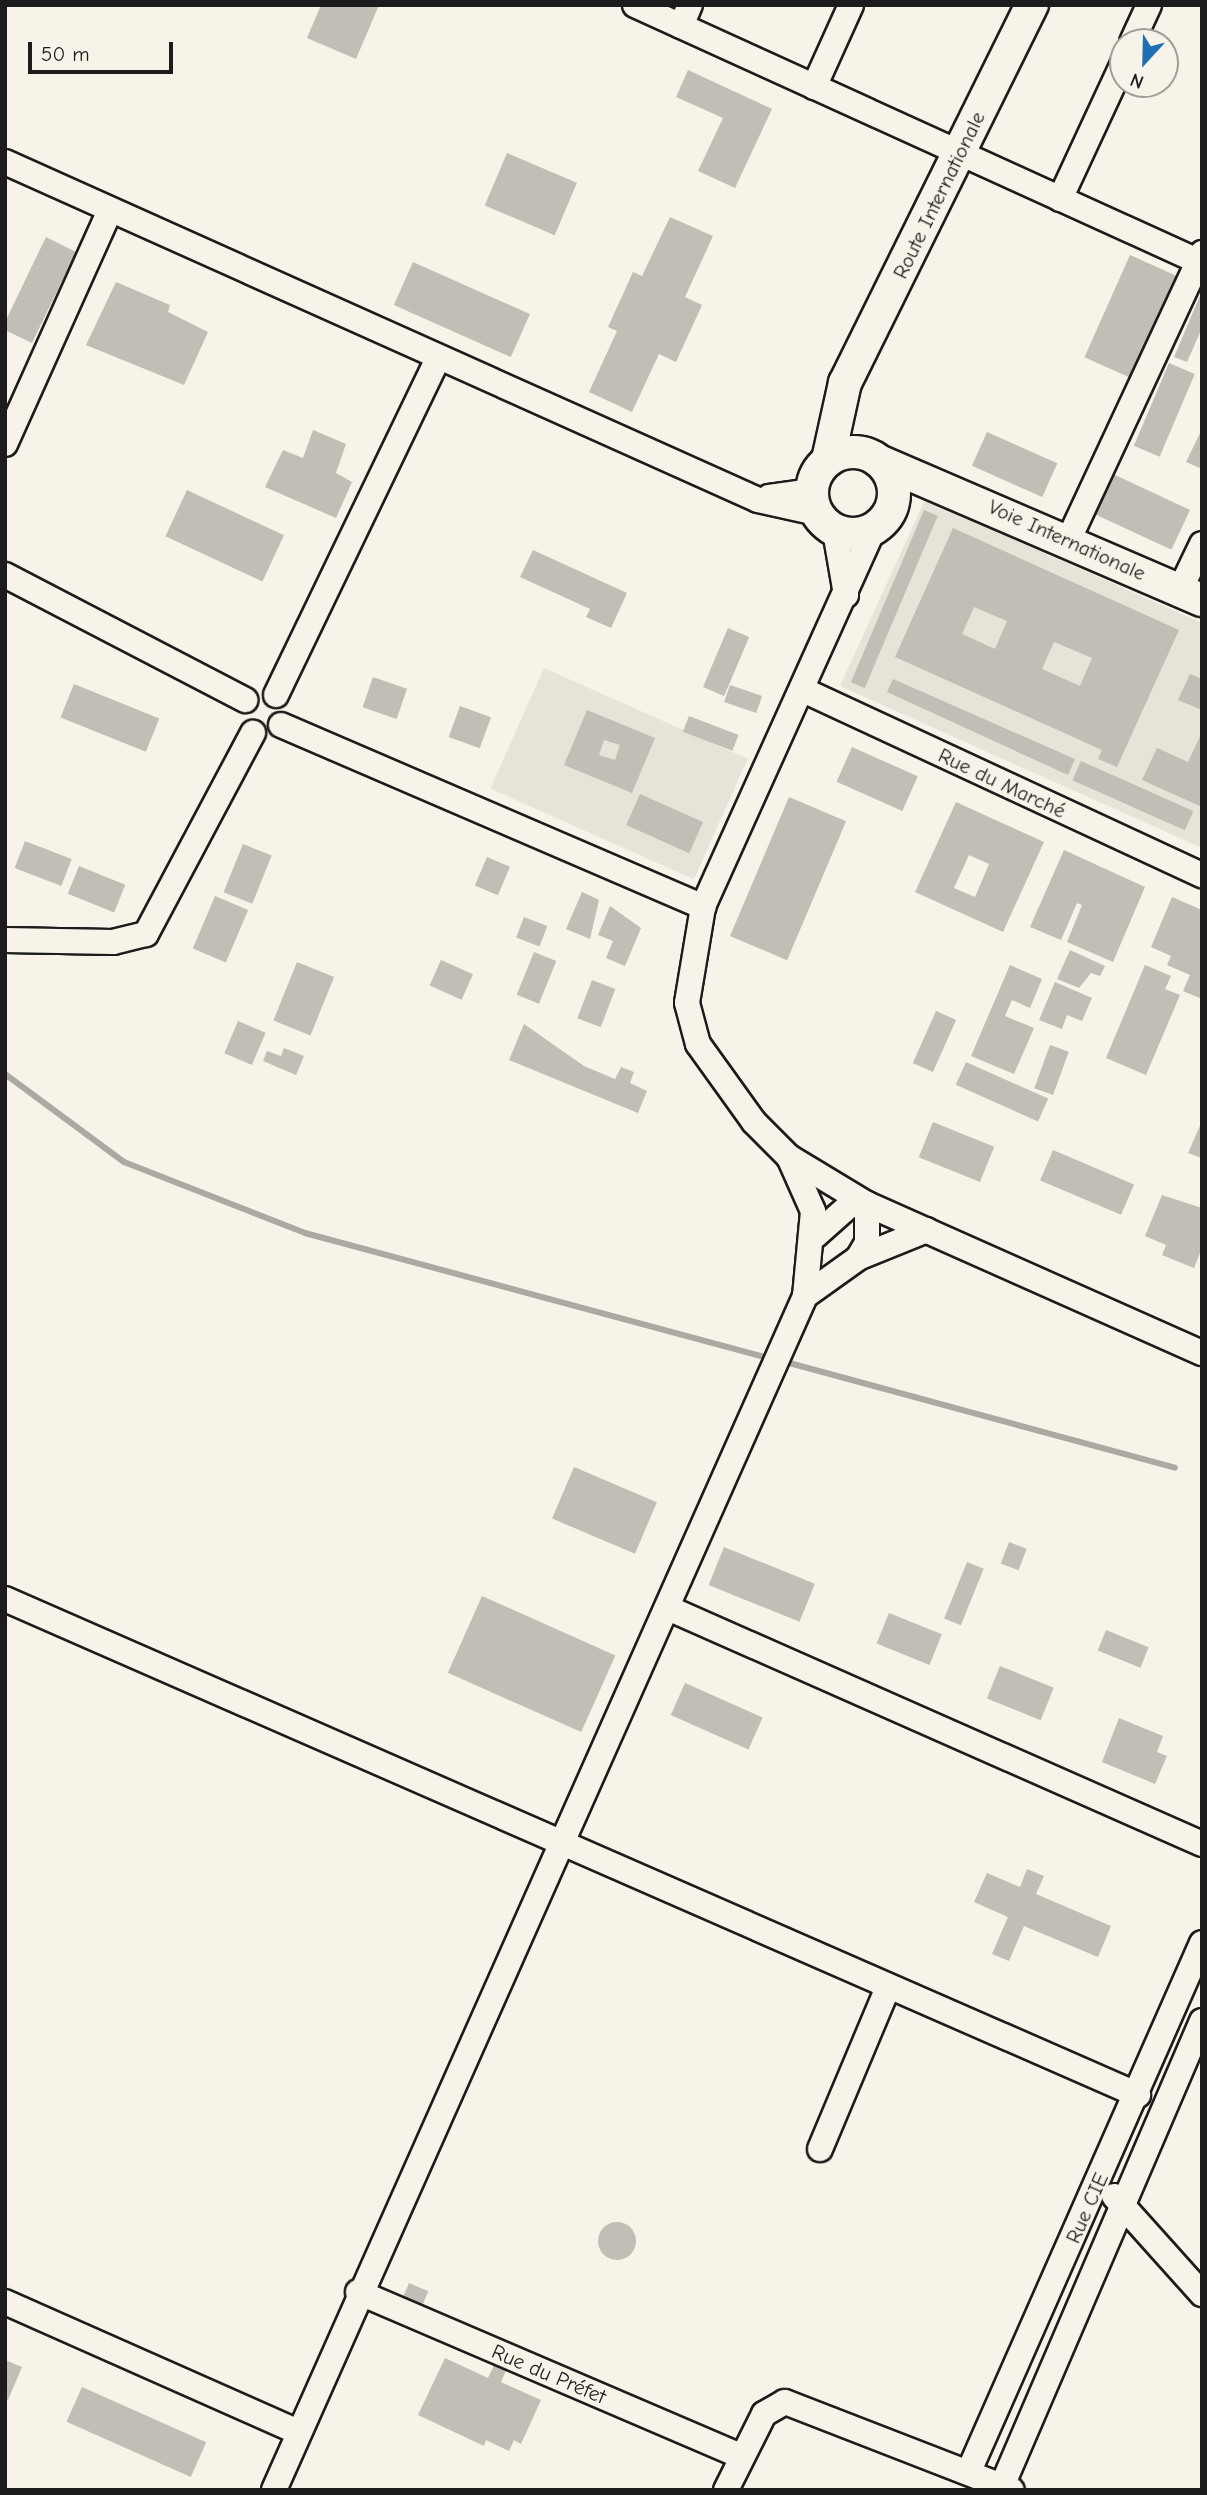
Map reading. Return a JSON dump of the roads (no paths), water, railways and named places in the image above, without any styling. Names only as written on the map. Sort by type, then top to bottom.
[{"type":"main road","name":"Route Internationale","points":[[821,511],[828,460],[845,383],[1032,5]]},
{"type":"main road","points":[[821,511],[873,530],[890,513],[880,468],[845,383]]},
{"type":"main road","points":[[828,460],[880,468]]},
{"type":"main road","name":"Voie Internationale","points":[[880,468],[932,480],[1191,595]]},
{"type":"street","points":[[635,5],[685,16],[814,87],[1200,259],[1068,541]]},
{"type":"street","points":[[814,87],[851,5]]},
{"type":"street","points":[[1138,28],[1149,5]]},
{"type":"street","points":[[1060,198],[1109,92]]},
{"type":"street","points":[[5,162],[438,359],[758,500],[821,511],[846,596]]},
{"type":"street","points":[[5,444],[110,210]]},
{"type":"street","points":[[276,695],[438,359]]},
{"type":"street","points":[[873,530],[846,596],[703,907],[688,1003],[698,1044],[754,1122],[789,1157],[867,1204],[1202,1353]]},
{"type":"street","points":[[1191,595],[1202,544]]},
{"type":"street","points":[[5,575],[244,701]]},
{"type":"street","name":"Rue du Marché","points":[[803,690],[1202,875]]},
{"type":"street","points":[[262,691],[276,695],[284,709],[281,725],[270,733],[253,733],[243,722],[244,701],[262,691]]},
{"type":"street","points":[[281,725],[703,907]]},
{"type":"street","points":[[5,940],[113,942],[146,934],[253,733]]},
{"type":"street","points":[[274,2490],[358,2292],[563,1843],[805,1296],[815,1236],[813,1211],[789,1157]]},
{"type":"street","points":[[815,1236],[850,1205],[867,1204]]},
{"type":"street","points":[[858,1258],[867,1243],[867,1204]]},
{"type":"street","points":[[805,1296],[858,1258],[927,1230]]},
{"type":"street","points":[[5,1599],[1138,2095]]},
{"type":"street","points":[[668,1608],[1202,1844]]},
{"type":"street","name":"Rue CIE","points":[[970,2471],[1138,2095],[1202,1943]]},
{"type":"street","points":[[820,2149],[888,1987]]},
{"type":"street","name":"Rue CIE","points":[[1007,2488],[1123,2204],[1202,2021]]},
{"type":"street","points":[[1099,2181],[1123,2204],[1202,2294]]},
{"type":"street","name":"Rue du Préfet","points":[[358,2292],[741,2456]]},
{"type":"street","points":[[5,2302],[299,2432]]},
{"type":"street","points":[[726,2490],[741,2456],[774,2405],[797,2402],[1007,2488]]},
{"type":"waterway","points":[[5,1074],[124,1162],[305,1233],[771,1359]]},
{"type":"waterway","points":[[782,1361],[1175,1468]]}]
